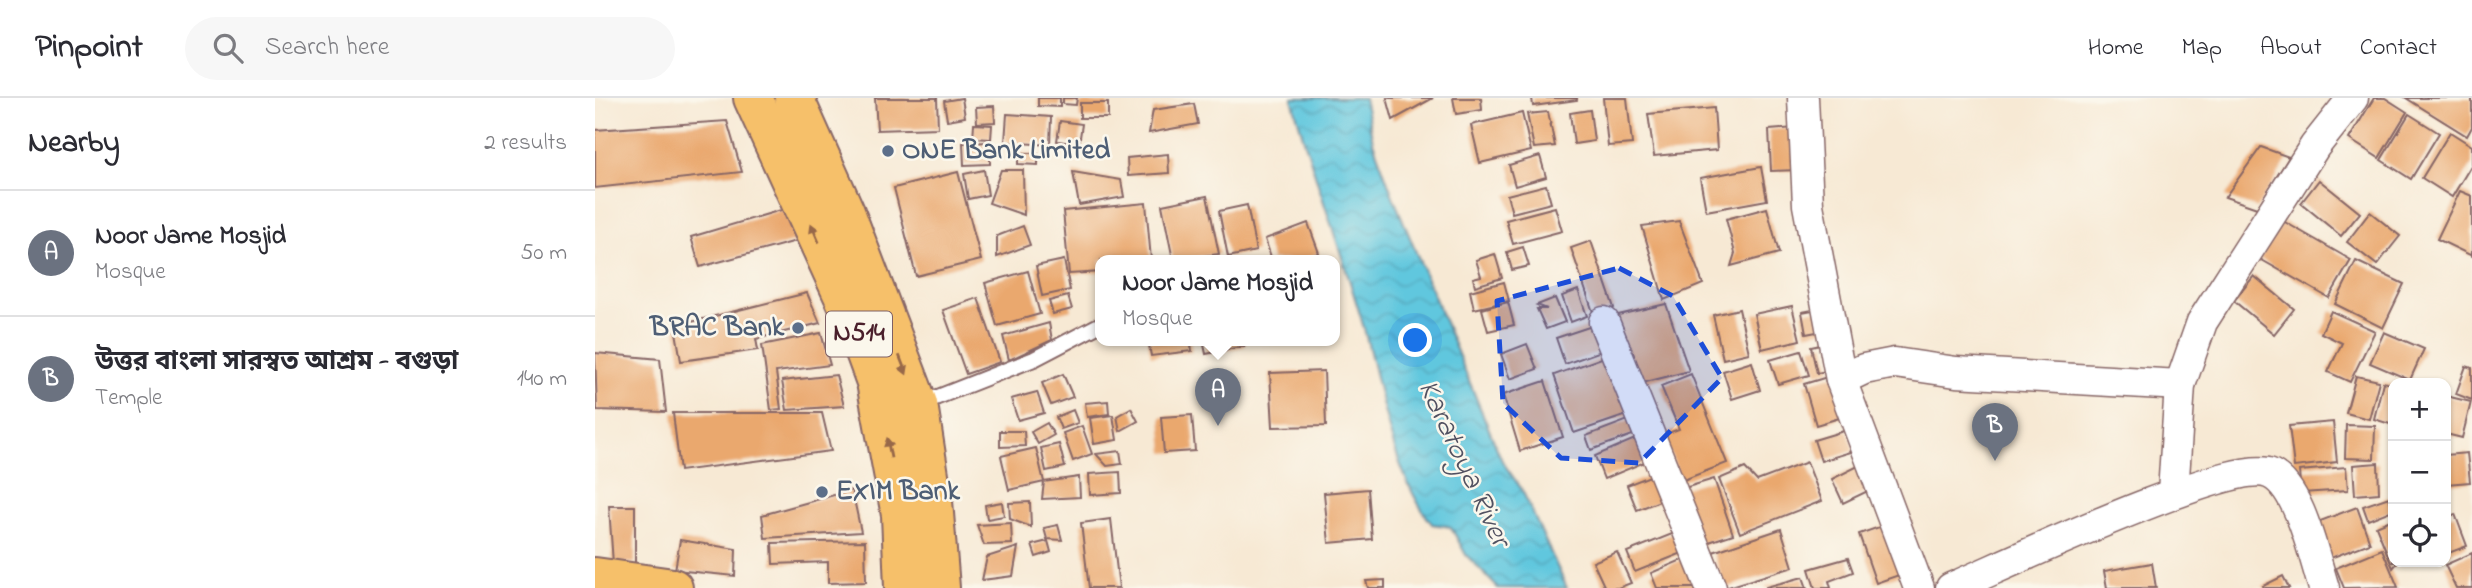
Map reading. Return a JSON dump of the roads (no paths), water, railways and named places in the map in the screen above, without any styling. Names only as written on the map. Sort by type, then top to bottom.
[{"type":"main road","name":"N514","points":[[753,98],[849,308],[876,382],[901,514],[904,588]]},
{"type":"main road","name":"N514","points":[[794,98],[845,212],[918,404],[933,501],[940,588]]},
{"type":"main road","points":[[595,577],[673,588]]},
{"type":"street","points":[[1803,98],[1808,205],[1842,380],[1919,588]]},
{"type":"street","points":[[2173,493],[2180,385],[2202,322],[2315,146],[2353,98]]},
{"type":"street","points":[[1604,322],[1711,588]]},
{"type":"street","points":[[1842,380],[1864,369],[1895,363],[1956,372],[2180,385]]},
{"type":"street","points":[[1951,588],[2173,493],[2248,472],[2270,473],[2292,493],[2324,588]]},
{"type":"lane","points":[[918,404],[1034,359],[1095,327]]},
{"type":"water","name":"Karatoya River","points":[[1292,98],[1364,98],[1373,142],[1394,199],[1502,461],[1522,490],[1567,588],[1498,588],[1466,555],[1451,527],[1432,524],[1417,502],[1396,452],[1361,318]]},
{"type":"place","name":"ONE Bank Limited","points":[[888,151]]},
{"type":"place","name":"BRAC Bank","points":[[798,328]]},
{"type":"place","name":"Noor Jame Mosjid","points":[[1218,426]]},
{"type":"place","name":"উত্তর বাংলা সারস্বত আশ্রম - বগুড়া","points":[[1995,461]]},
{"type":"place","name":"EXIM Bank","points":[[822,492]]}]
